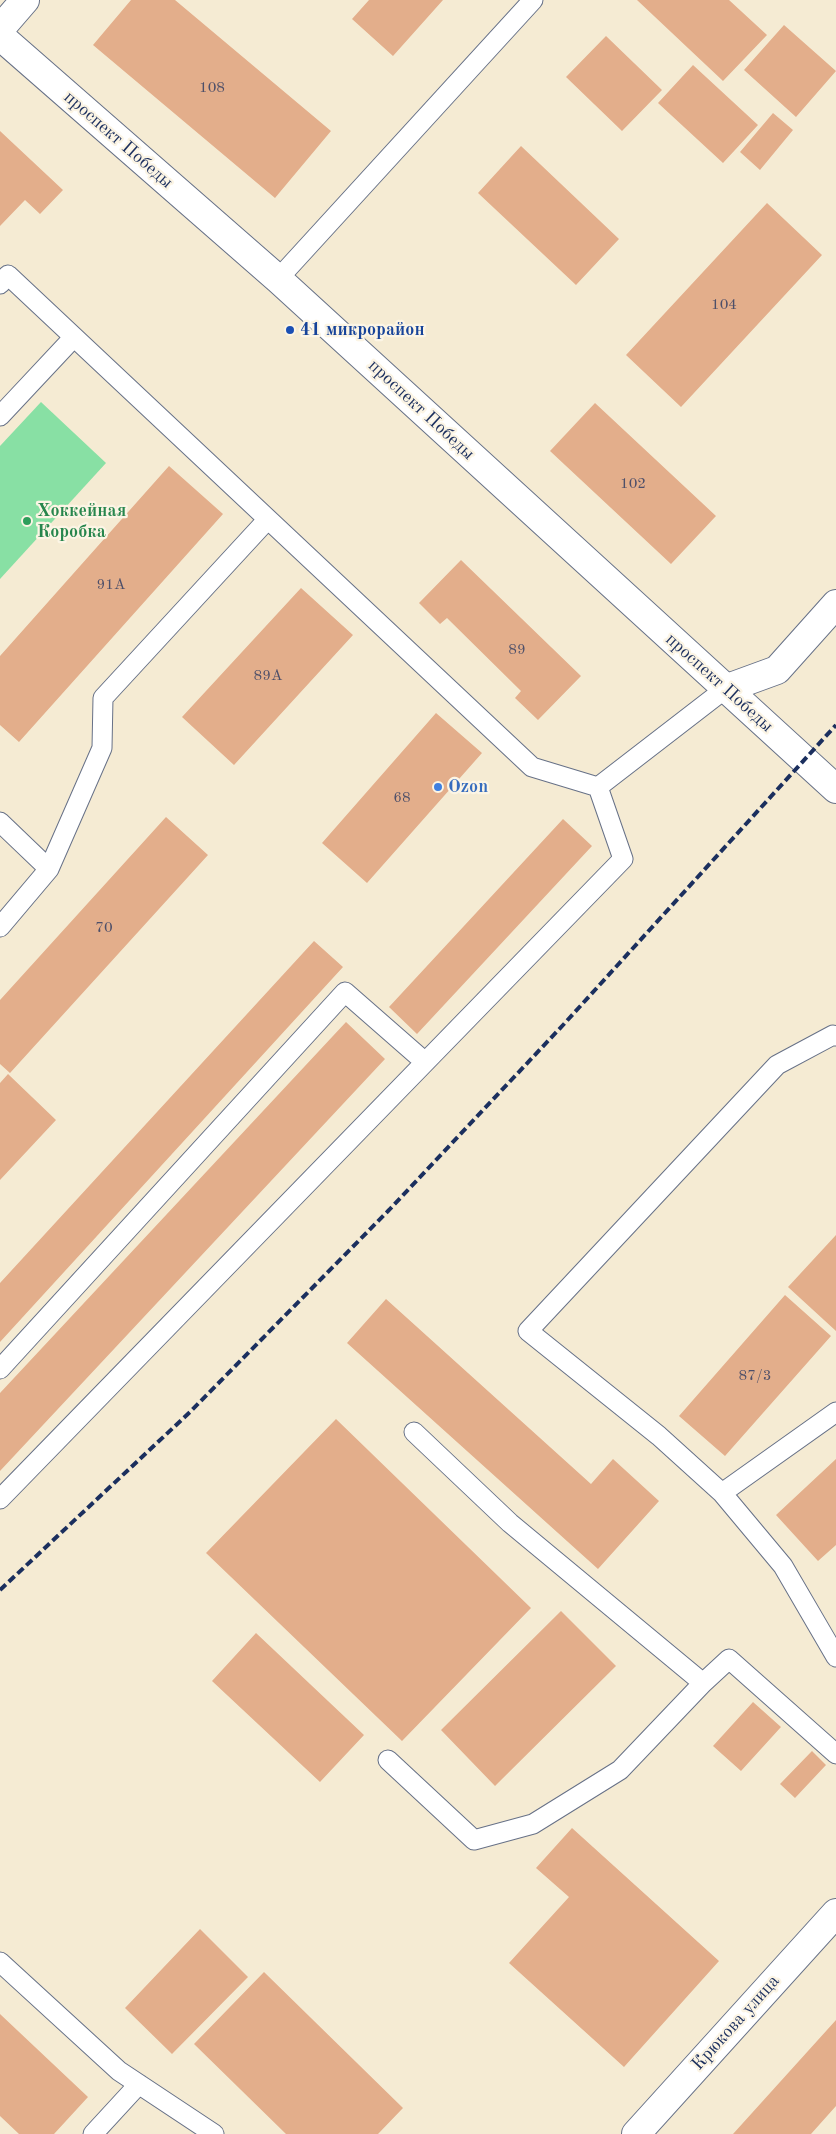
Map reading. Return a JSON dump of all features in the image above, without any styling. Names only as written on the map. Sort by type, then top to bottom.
[{"type":"main road","points":[[0,29],[25,0]]},
{"type":"main road","name":"проспект Победы","points":[[0,36],[278,279],[836,789]]},
{"type":"main road","points":[[725,689],[777,670],[836,604]]},
{"type":"main road","name":"Крюкова улица","points":[[636,2134],[836,1913]]},
{"type":"lane","points":[[278,279],[533,0]]},
{"type":"lane","points":[[0,284],[8,275],[532,767],[598,787]]},
{"type":"lane","points":[[0,416],[74,337]]},
{"type":"lane","points":[[0,927],[49,869],[102,748],[103,698],[268,518]]},
{"type":"lane","points":[[598,787],[725,689]]},
{"type":"lane","points":[[0,1499],[623,859],[598,787]]},
{"type":"lane","points":[[0,822],[49,869]]},
{"type":"lane","points":[[0,1369],[345,992],[425,1062]]},
{"type":"lane","points":[[836,1036],[833,1035],[777,1065],[528,1331],[659,1436],[722,1493],[783,1566],[836,1657]]},
{"type":"lane","points":[[722,1493],[836,1412]]},
{"type":"lane","points":[[414,1432],[510,1524],[703,1682]]},
{"type":"lane","points":[[388,1760],[474,1840],[533,1824],[620,1770],[703,1682],[729,1659],[836,1754]]},
{"type":"lane","points":[[0,1962],[119,2071],[214,2134]]},
{"type":"lane","points":[[93,2134],[139,2084]]},
{"type":"green space","name":"Хоккейная Коробка","points":[[41,402],[106,463],[0,579],[0,446]]},
{"type":"building","points":[[131,0],[175,0],[331,131],[275,198],[93,45]]},
{"type":"building","points":[[369,0],[443,0],[393,56],[352,19]]},
{"type":"building","points":[[637,0],[729,0],[767,35],[723,81]]},
{"type":"building","points":[[784,25],[836,71],[796,117],[744,70]]},
{"type":"building","points":[[606,36],[662,90],[622,131],[566,77]]},
{"type":"building","points":[[693,65],[758,125],[723,163],[658,103]]},
{"type":"building","points":[[773,113],[793,130],[760,170],[740,152]]},
{"type":"building","points":[[0,131],[63,190],[40,214],[25,200],[0,226]]},
{"type":"building","points":[[521,146],[619,239],[576,285],[478,193]]},
{"type":"building","points":[[767,203],[822,255],[681,407],[626,355]]},
{"type":"building","points":[[595,403],[716,516],[671,564],[550,451]]},
{"type":"building","points":[[169,466],[223,514],[19,742],[0,725],[0,656]]},
{"type":"building","points":[[461,560],[581,676],[538,720],[515,698],[521,691],[447,618],[440,624],[419,603]]},
{"type":"building","points":[[301,588],[353,635],[234,765],[182,717]]},
{"type":"building","points":[[436,713],[482,753],[367,883],[322,843]]},
{"type":"building","points":[[166,817],[208,855],[10,1073],[0,1064],[0,1000]]},
{"type":"building","points":[[563,819],[592,846],[417,1034],[389,1007]]},
{"type":"building","points":[[314,941],[343,967],[0,1342],[0,1283]]},
{"type":"building","points":[[346,1022],[385,1059],[0,1471],[0,1393]]},
{"type":"building","points":[[8,1074],[56,1120],[0,1180],[0,1083]]},
{"type":"building","points":[[836,1235],[836,1331],[788,1287]]},
{"type":"building","points":[[785,1295],[831,1336],[725,1456],[679,1416]]},
{"type":"building","points":[[386,1299],[591,1484],[613,1459],[659,1501],[598,1569],[347,1343]]},
{"type":"building","points":[[336,1419],[531,1608],[402,1741],[206,1553]]},
{"type":"building","points":[[836,1459],[836,1545],[818,1561],[776,1515]]},
{"type":"building","points":[[561,1611],[616,1666],[495,1786],[441,1730]]},
{"type":"building","points":[[256,1633],[364,1735],[320,1782],[212,1681]]},
{"type":"building","points":[[753,1702],[781,1727],[741,1771],[713,1746]]},
{"type":"building","points":[[812,1751],[826,1765],[795,1798],[780,1784]]},
{"type":"building","points":[[572,1828],[719,1961],[624,2067],[509,1963],[569,1897],[536,1868]]},
{"type":"building","points":[[200,1929],[248,1977],[172,2054],[125,2008]]},
{"type":"building","points":[[264,1972],[403,2108],[378,2134],[286,2134],[194,2044]]},
{"type":"building","points":[[0,2014],[88,2097],[54,2134],[19,2134],[0,2116]]},
{"type":"building","points":[[836,2020],[836,2106],[811,2134],[733,2134]]},
{"type":"railway","points":[[0,1590],[190,1412],[389,1210],[564,1024],[836,725]]},
{"type":"place","name":"41 микрорайон","points":[[290,330]]},
{"type":"place","name":"Хоккейная Коробка","points":[[27,521]]},
{"type":"place","name":"Ozon","points":[[438,787]]}]
